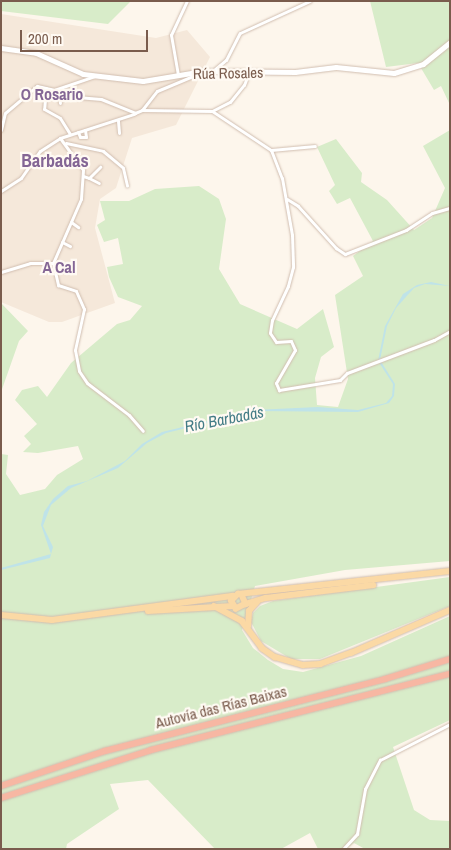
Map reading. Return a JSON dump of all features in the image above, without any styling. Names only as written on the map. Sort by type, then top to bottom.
[{"type":"highway","points":[[359,685],[450,654]]},
{"type":"highway","name":"Autovía das Rías Baixas","points":[[1,786],[105,751],[359,685],[450,659]]},
{"type":"highway","name":"Autovía das Rías Baixas","points":[[1,798],[151,750],[450,674]]},
{"type":"main road","points":[[123,612],[214,606],[233,607],[259,600],[450,571]]},
{"type":"main road","points":[[1,615],[52,620],[233,596],[404,578]]},
{"type":"main road","points":[[242,595],[245,605],[244,620]]},
{"type":"main road","points":[[233,596],[233,607],[262,648],[288,663],[320,664],[450,610]]},
{"type":"main road","points":[[244,620],[259,600]]},
{"type":"main road","points":[[214,606],[244,620]]},
{"type":"street","points":[[178,75],[171,35],[187,1]]},
{"type":"street","points":[[212,71],[226,60],[240,32],[310,1]]},
{"type":"street","name":"Rúa Rosales","points":[[1,48],[36,52],[71,70],[129,81],[203,71],[295,72],[336,67],[374,73],[405,71],[423,64],[450,42]]},
{"type":"street","points":[[142,110],[157,91],[184,82],[203,71]]},
{"type":"street","points":[[1,191],[21,178],[40,151],[60,138],[118,120],[142,110],[212,111],[230,102],[244,85],[249,72]]},
{"type":"street","points":[[54,90],[95,76]]},
{"type":"street","points":[[1,130],[7,111],[37,86],[77,98],[101,99],[135,113]]},
{"type":"street","points":[[46,88],[44,109],[60,118],[70,134]]},
{"type":"street","points":[[59,92],[60,103]]},
{"type":"street","points":[[212,111],[270,150],[280,169],[286,199],[293,259],[288,286],[272,320],[270,333],[276,342],[294,344],[292,360],[276,383],[279,390],[340,380],[347,373],[382,361],[450,330]]},
{"type":"street","points":[[118,120],[119,133]]},
{"type":"street","points":[[78,132],[80,137],[86,137],[85,130]]},
{"type":"street","points":[[60,138],[82,166],[81,199],[53,263],[58,285],[76,291],[84,308],[75,350],[79,371],[87,383],[129,415],[143,431]]},
{"type":"street","points":[[65,142],[103,151],[123,168],[127,186]]},
{"type":"street","points":[[270,150],[315,146]]},
{"type":"street","points":[[89,178],[100,167]]},
{"type":"street","points":[[82,176],[99,183]]},
{"type":"street","points":[[286,199],[298,206],[336,248],[345,254],[406,230],[432,213],[450,208]]},
{"type":"street","points":[[71,222],[78,226]]},
{"type":"street","points":[[62,242],[70,246]]},
{"type":"street","points":[[1,272],[30,263],[53,263]]},
{"type":"street","points":[[343,849],[357,834],[365,789],[380,760],[450,724]]},
{"type":"shaded area","points":[[1,14],[156,38],[187,30],[210,57],[176,125],[132,138],[116,188],[100,199],[95,228],[115,303],[62,322],[49,322],[1,302]]},
{"type":"green space","points":[[1,1],[131,1],[108,24],[1,11]]},
{"type":"green space","points":[[370,1],[450,1],[450,105],[441,86],[434,90],[418,63],[386,67]]},
{"type":"green space","points":[[450,130],[450,561],[345,570],[255,586],[242,630],[253,648],[268,660],[283,669],[303,672],[361,656],[450,616],[450,720],[393,747],[414,810],[430,820],[450,821],[450,849],[365,849],[354,843],[346,849],[318,849],[310,833],[281,849],[215,849],[148,780],[110,784],[119,809],[67,844],[66,849],[1,849],[1,454],[8,455],[6,474],[20,495],[45,489],[57,475],[83,459],[78,446],[38,453],[23,452],[31,444],[24,436],[37,424],[15,400],[22,390],[38,386],[47,397],[71,363],[117,324],[130,320],[142,306],[118,297],[109,277],[107,267],[123,264],[118,238],[104,242],[97,225],[105,220],[100,201],[129,201],[155,189],[199,186],[219,199],[226,219],[219,269],[240,304],[297,329],[323,309],[334,347],[321,357],[315,378],[317,405],[338,407],[348,379],[335,295],[363,276],[353,256],[373,241],[350,198],[337,204],[329,191],[335,185],[317,147],[336,139],[362,173],[361,182],[387,200],[414,230],[432,218],[445,188],[423,146]]},
{"type":"green space","points":[[1,303],[28,331],[19,341],[1,392]]},
{"type":"green space","points":[[450,577],[450,606],[320,659],[291,659],[261,641],[251,622],[253,613],[260,606],[273,601]]},
{"type":"water","points":[[431,282],[450,286],[425,284],[414,288],[396,308],[387,326],[380,360],[395,384],[394,396],[389,403],[358,412],[257,411],[166,433],[147,443],[118,468],[71,488],[51,505],[43,526],[53,547],[50,558],[1,570],[1,568],[51,554],[41,525],[44,512],[53,499],[68,486],[87,481],[125,461],[142,444],[162,432],[254,410],[318,407],[358,410],[386,403],[392,396],[393,384],[378,361],[385,326],[403,294],[417,285]]},
{"type":"district","name":"O Rosario","points":[[52,94]]},
{"type":"district","name":"Barbadás","points":[[55,161]]},
{"type":"district","name":"A Cal","points":[[59,267]]},
{"type":"water label","name":"Río Barbadás","points":[[224,419]]}]
